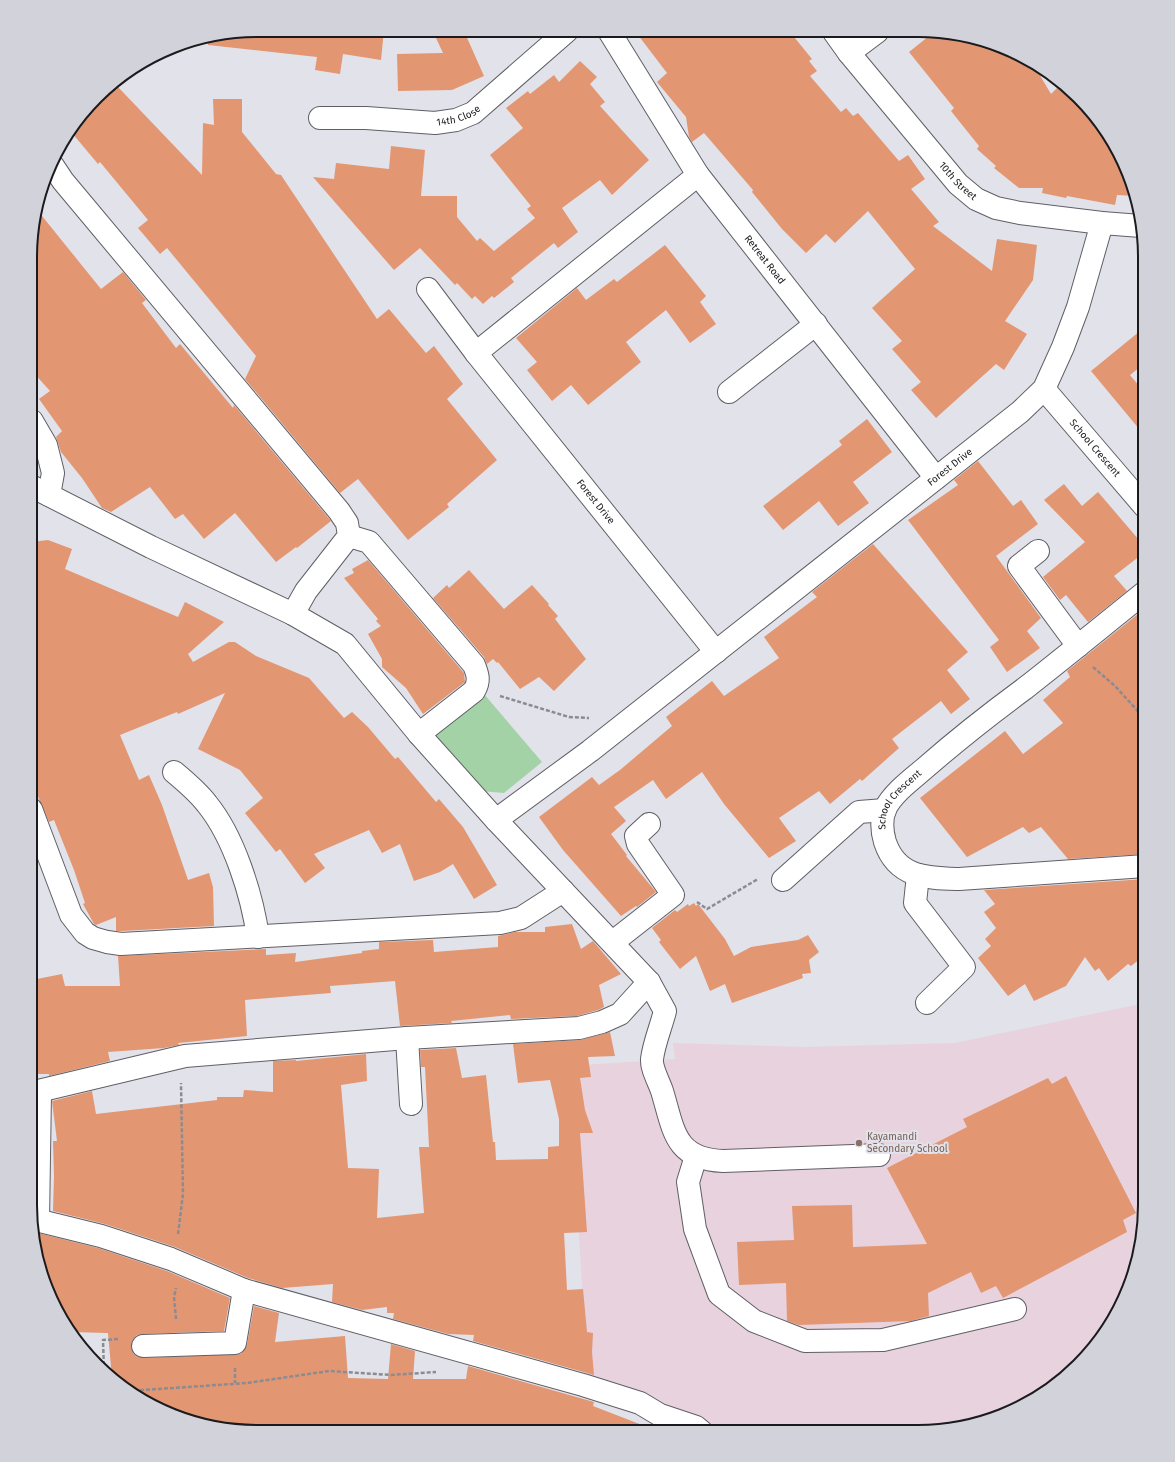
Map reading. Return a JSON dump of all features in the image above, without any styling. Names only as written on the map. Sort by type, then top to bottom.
[{"type":"street","name":"14th Close","points":[[320,118],[366,118],[435,123],[456,120],[473,113],[560,37]]},
{"type":"street","name":"Retreat Road","points":[[614,37],[698,175],[936,478]]},
{"type":"street","name":"10th Street","points":[[838,37],[849,53],[958,184],[976,199],[996,208],[1020,213],[1136,226]]},
{"type":"street","points":[[849,53],[870,37]]},
{"type":"street","points":[[58,172],[68,187],[339,511],[347,524],[349,536],[291,609]]},
{"type":"street","points":[[58,172],[89,202],[131,248],[263,407],[307,456],[340,500],[352,522],[348,539],[291,609]]},
{"type":"street","points":[[476,353],[698,175]]},
{"type":"street","name":"Forest Drive","points":[[496,820],[626,724],[1020,412],[1044,389],[1063,347],[1078,307],[1102,223]]},
{"type":"street","name":"Forest Drive","points":[[428,288],[476,353],[716,652]]},
{"type":"street","points":[[730,392],[816,324]]},
{"type":"street","name":"School Crescent","points":[[1044,389],[1138,499]]},
{"type":"street","points":[[37,430],[46,445],[53,473],[40,491],[151,548],[291,609],[345,644],[419,734],[496,820],[562,891],[613,942],[649,982],[664,1011],[652,1060],[677,1139],[685,1149],[696,1156],[709,1160],[723,1161],[878,1155]]},
{"type":"street","points":[[349,536],[369,542],[474,665],[478,675],[479,683],[474,691],[419,734]]},
{"type":"street","points":[[1038,551],[1019,566],[1078,646]]},
{"type":"street","name":"School Crescent","points":[[1138,598],[977,724],[901,788],[885,810],[882,830],[889,853],[900,867],[918,875],[936,878],[959,879],[1138,866]]},
{"type":"street","points":[[174,772],[208,804],[221,824],[234,853],[247,890],[255,917],[258,937]]},
{"type":"street","points":[[783,880],[859,812],[885,810]]},
{"type":"street","points":[[613,942],[673,895],[638,844],[636,836],[649,824]]},
{"type":"street","points":[[37,826],[71,915],[85,933],[93,938],[121,944],[500,923],[521,918],[562,891]]},
{"type":"street","points":[[918,875],[915,903],[964,967],[926,1003]]},
{"type":"street","points":[[37,1092],[185,1056],[407,1038],[579,1028],[602,1022],[620,1014],[649,982]]},
{"type":"street","points":[[407,1038],[411,1104]]},
{"type":"street","points":[[696,1156],[688,1182],[695,1229],[719,1294],[754,1321],[805,1341],[883,1340],[1015,1309]]},
{"type":"street","points":[[37,1221],[100,1236],[176,1261],[244,1290],[583,1385],[640,1403],[660,1415],[690,1425]]},
{"type":"street","points":[[143,1346],[235,1343],[244,1290]]},
{"type":"path","points":[[1078,646],[1083,658],[1115,686],[1138,711]]},
{"type":"path","points":[[479,683],[502,697],[569,717],[626,724]]},
{"type":"path","points":[[673,895],[693,899],[707,908],[757,879],[783,880]]},
{"type":"path","points":[[177,1345],[174,1297],[177,1238],[183,1194],[180,1087],[185,1056]]},
{"type":"path","points":[[104,1363],[103,1340],[117,1338],[143,1346]]},
{"type":"path","points":[[139,1390],[248,1383],[329,1371],[391,1375],[438,1372],[454,1349]]},
{"type":"shaded area","name":"Kayamandi Secondary School","points":[[1138,1004],[1138,1219],[1134,1248],[1126,1276],[1115,1302],[1101,1327],[1074,1361],[1040,1388],[1002,1408],[961,1421],[932,1425],[708,1425],[588,1376],[568,1066],[675,1059],[673,1043],[804,1047],[955,1043]]},
{"type":"green space","points":[[484,694],[542,762],[504,793],[481,791],[433,736]]},
{"type":"building","points":[[243,37],[383,37],[381,60],[343,54],[340,74],[315,70],[317,57],[208,45],[208,43],[214,41]]},
{"type":"building","points":[[467,37],[484,76],[452,90],[398,91],[397,54],[443,53],[436,38]]},
{"type":"building","points":[[640,37],[794,37],[812,59],[809,61],[817,71],[810,76],[841,112],[846,108],[853,116],[858,113],[899,161],[908,155],[925,179],[911,189],[939,222],[933,226],[992,271],[997,239],[1037,245],[1033,280],[1005,321],[1027,334],[1004,370],[996,364],[936,418],[911,390],[921,382],[892,349],[902,341],[872,308],[915,269],[868,211],[835,243],[826,234],[806,253],[782,229],[752,192],[753,190],[704,133],[692,142],[689,137],[686,117],[657,82],[667,73]]},
{"type":"building","points":[[928,37],[961,41],[1002,54],[1039,73],[1051,94],[1058,88],[1074,101],[1101,135],[1121,173],[1129,196],[1117,195],[1115,205],[1042,193],[1043,188],[1019,188],[994,168],[996,166],[977,149],[979,146],[951,111],[954,108],[909,52]]},
{"type":"building","points":[[580,61],[597,77],[590,84],[605,102],[600,106],[649,160],[612,195],[600,180],[562,208],[578,232],[558,248],[554,243],[511,278],[514,282],[494,298],[492,296],[483,304],[475,296],[472,299],[457,283],[455,285],[420,248],[394,270],[313,177],[334,179],[336,163],[389,169],[391,146],[425,150],[421,196],[457,196],[457,217],[477,241],[480,238],[494,251],[535,218],[527,209],[531,206],[490,155],[523,128],[506,108],[528,91],[530,94],[554,75],[559,82]]},
{"type":"building","points":[[118,87],[202,175],[203,123],[214,125],[213,99],[242,99],[242,132],[276,174],[281,175],[377,319],[389,309],[426,353],[434,346],[463,384],[447,399],[497,460],[447,504],[449,507],[408,540],[358,479],[340,493],[245,379],[256,356],[167,248],[160,254],[138,228],[148,220],[100,162],[98,164],[74,135],[101,101]]},
{"type":"building","points":[[41,215],[101,289],[123,272],[146,300],[142,303],[176,348],[180,344],[233,408],[234,405],[331,521],[297,548],[296,547],[276,562],[235,513],[204,539],[183,514],[175,519],[150,487],[111,512],[102,508],[82,478],[61,452],[56,437],[62,431],[39,399],[50,391],[37,377],[37,243]]},
{"type":"building","points":[[665,245],[706,296],[700,302],[716,324],[690,343],[666,310],[626,342],[641,362],[588,405],[571,385],[552,401],[527,370],[537,362],[516,338],[577,288],[586,300],[614,279],[617,282]]},
{"type":"building","points":[[1138,333],[1138,369],[1130,375],[1138,385],[1138,428],[1091,371]]},
{"type":"building","points":[[867,419],[892,452],[853,482],[869,503],[838,526],[819,501],[783,530],[763,506],[842,445],[839,441]]},
{"type":"building","points":[[978,461],[1013,506],[1021,500],[1038,524],[996,556],[1041,618],[1027,631],[1040,648],[1007,672],[990,647],[999,640],[908,520],[958,485],[954,480]]},
{"type":"building","points":[[1064,484],[1082,506],[1098,492],[1138,539],[1138,557],[1114,576],[1127,591],[1088,622],[1066,595],[1060,600],[1043,577],[1085,542],[1044,500]]},
{"type":"building","points":[[48,540],[72,549],[65,569],[178,617],[185,602],[224,622],[188,654],[193,662],[229,642],[235,642],[256,656],[309,678],[344,718],[352,712],[368,727],[395,759],[398,757],[436,802],[439,799],[463,827],[497,885],[474,899],[453,864],[440,872],[414,881],[400,844],[382,853],[369,830],[314,854],[325,868],[305,883],[280,849],[276,852],[245,813],[263,798],[240,770],[198,749],[225,693],[178,714],[177,712],[120,735],[139,780],[149,775],[162,805],[188,880],[209,873],[213,887],[214,926],[116,931],[116,917],[96,925],[94,924],[83,904],[85,903],[74,870],[54,820],[49,822],[37,794],[37,541]]},
{"type":"building","points":[[873,544],[968,652],[947,670],[970,699],[951,714],[941,701],[892,739],[899,748],[862,781],[860,779],[830,804],[819,791],[779,818],[796,841],[769,858],[724,804],[702,772],[666,799],[653,780],[614,807],[626,821],[611,834],[627,855],[626,856],[656,892],[637,907],[636,906],[621,916],[563,850],[539,817],[592,777],[599,785],[620,770],[672,726],[666,717],[712,681],[724,696],[779,658],[764,637],[817,597],[812,592]]},
{"type":"building","points":[[368,560],[464,673],[465,682],[423,714],[406,688],[382,667],[382,659],[368,634],[381,626],[376,621],[378,619],[344,578],[354,573],[352,569]]},
{"type":"building","points":[[469,570],[504,609],[532,585],[558,616],[555,619],[586,659],[554,691],[539,677],[520,689],[498,662],[497,663],[493,659],[487,664],[484,657],[433,598],[447,585],[449,588]]},
{"type":"building","points":[[1138,614],[1138,854],[1068,859],[1041,827],[1029,833],[1023,827],[967,857],[920,798],[1005,731],[1023,754],[1063,723],[1043,700],[1070,677],[1067,671]]},
{"type":"building","points":[[1138,879],[1138,960],[1131,966],[1128,964],[1108,981],[1099,968],[1095,971],[1085,957],[1066,986],[1034,1001],[1025,984],[1008,996],[978,958],[991,946],[985,939],[996,928],[984,912],[995,904],[984,890]]},
{"type":"building","points":[[694,903],[696,906],[698,904],[725,939],[734,956],[751,947],[798,940],[808,935],[819,952],[809,960],[811,973],[802,974],[803,978],[732,1003],[725,984],[710,991],[696,956],[680,969],[659,942],[661,940],[652,928],[675,910],[677,912],[688,904],[689,906]]},
{"type":"building","points":[[572,924],[581,949],[593,941],[621,974],[599,985],[604,1007],[577,1016],[511,1019],[510,1015],[451,1021],[452,1023],[400,1026],[395,981],[330,986],[331,993],[245,1000],[247,1036],[178,1043],[179,1045],[164,1048],[108,1052],[110,1061],[49,1076],[49,1074],[37,1074],[37,979],[62,974],[65,986],[120,986],[118,956],[266,949],[266,955],[296,953],[295,962],[362,953],[362,951],[379,949],[379,942],[433,940],[434,952],[498,947],[498,936],[515,932],[545,932],[545,927]]},
{"type":"building","points":[[610,1032],[615,1056],[588,1057],[591,1077],[580,1078],[585,1110],[593,1133],[580,1133],[587,1232],[564,1233],[567,1290],[583,1289],[587,1332],[593,1333],[592,1352],[594,1375],[473,1341],[474,1335],[448,1334],[393,1319],[394,1313],[387,1313],[387,1307],[362,1310],[332,1302],[333,1284],[282,1288],[248,1278],[175,1247],[105,1224],[53,1211],[53,1141],[57,1141],[52,1101],[92,1091],[96,1114],[217,1100],[217,1097],[243,1097],[244,1090],[273,1092],[273,1061],[296,1061],[366,1054],[367,1081],[341,1085],[348,1168],[379,1169],[377,1218],[424,1213],[419,1147],[429,1147],[425,1067],[421,1067],[420,1050],[456,1048],[462,1078],[486,1075],[496,1160],[548,1159],[548,1147],[559,1146],[559,1119],[550,1080],[518,1083],[513,1044],[580,1040]]},
{"type":"building","points":[[1066,1076],[1136,1213],[1123,1220],[1127,1232],[1003,1298],[996,1286],[981,1293],[971,1272],[928,1293],[929,1316],[911,1321],[799,1325],[787,1321],[786,1283],[739,1285],[737,1242],[794,1240],[792,1206],[852,1205],[853,1247],[927,1244],[887,1168],[967,1127],[963,1119],[1048,1078],[1052,1084]]},
{"type":"building","points":[[39,1233],[98,1248],[167,1271],[230,1298],[224,1331],[137,1335],[132,1340],[131,1347],[133,1353],[137,1357],[241,1354],[247,1345],[254,1306],[279,1313],[275,1342],[345,1336],[348,1378],[388,1379],[391,1344],[415,1351],[413,1379],[466,1379],[468,1366],[594,1402],[593,1406],[642,1425],[243,1425],[214,1421],[186,1413],[160,1402],[135,1388],[111,1369],[108,1333],[78,1332],[74,1327],[60,1302],[49,1276],[41,1248]]},
{"type":"place","name":"Kayamandi Secondary School","points":[[859,1143]]}]
